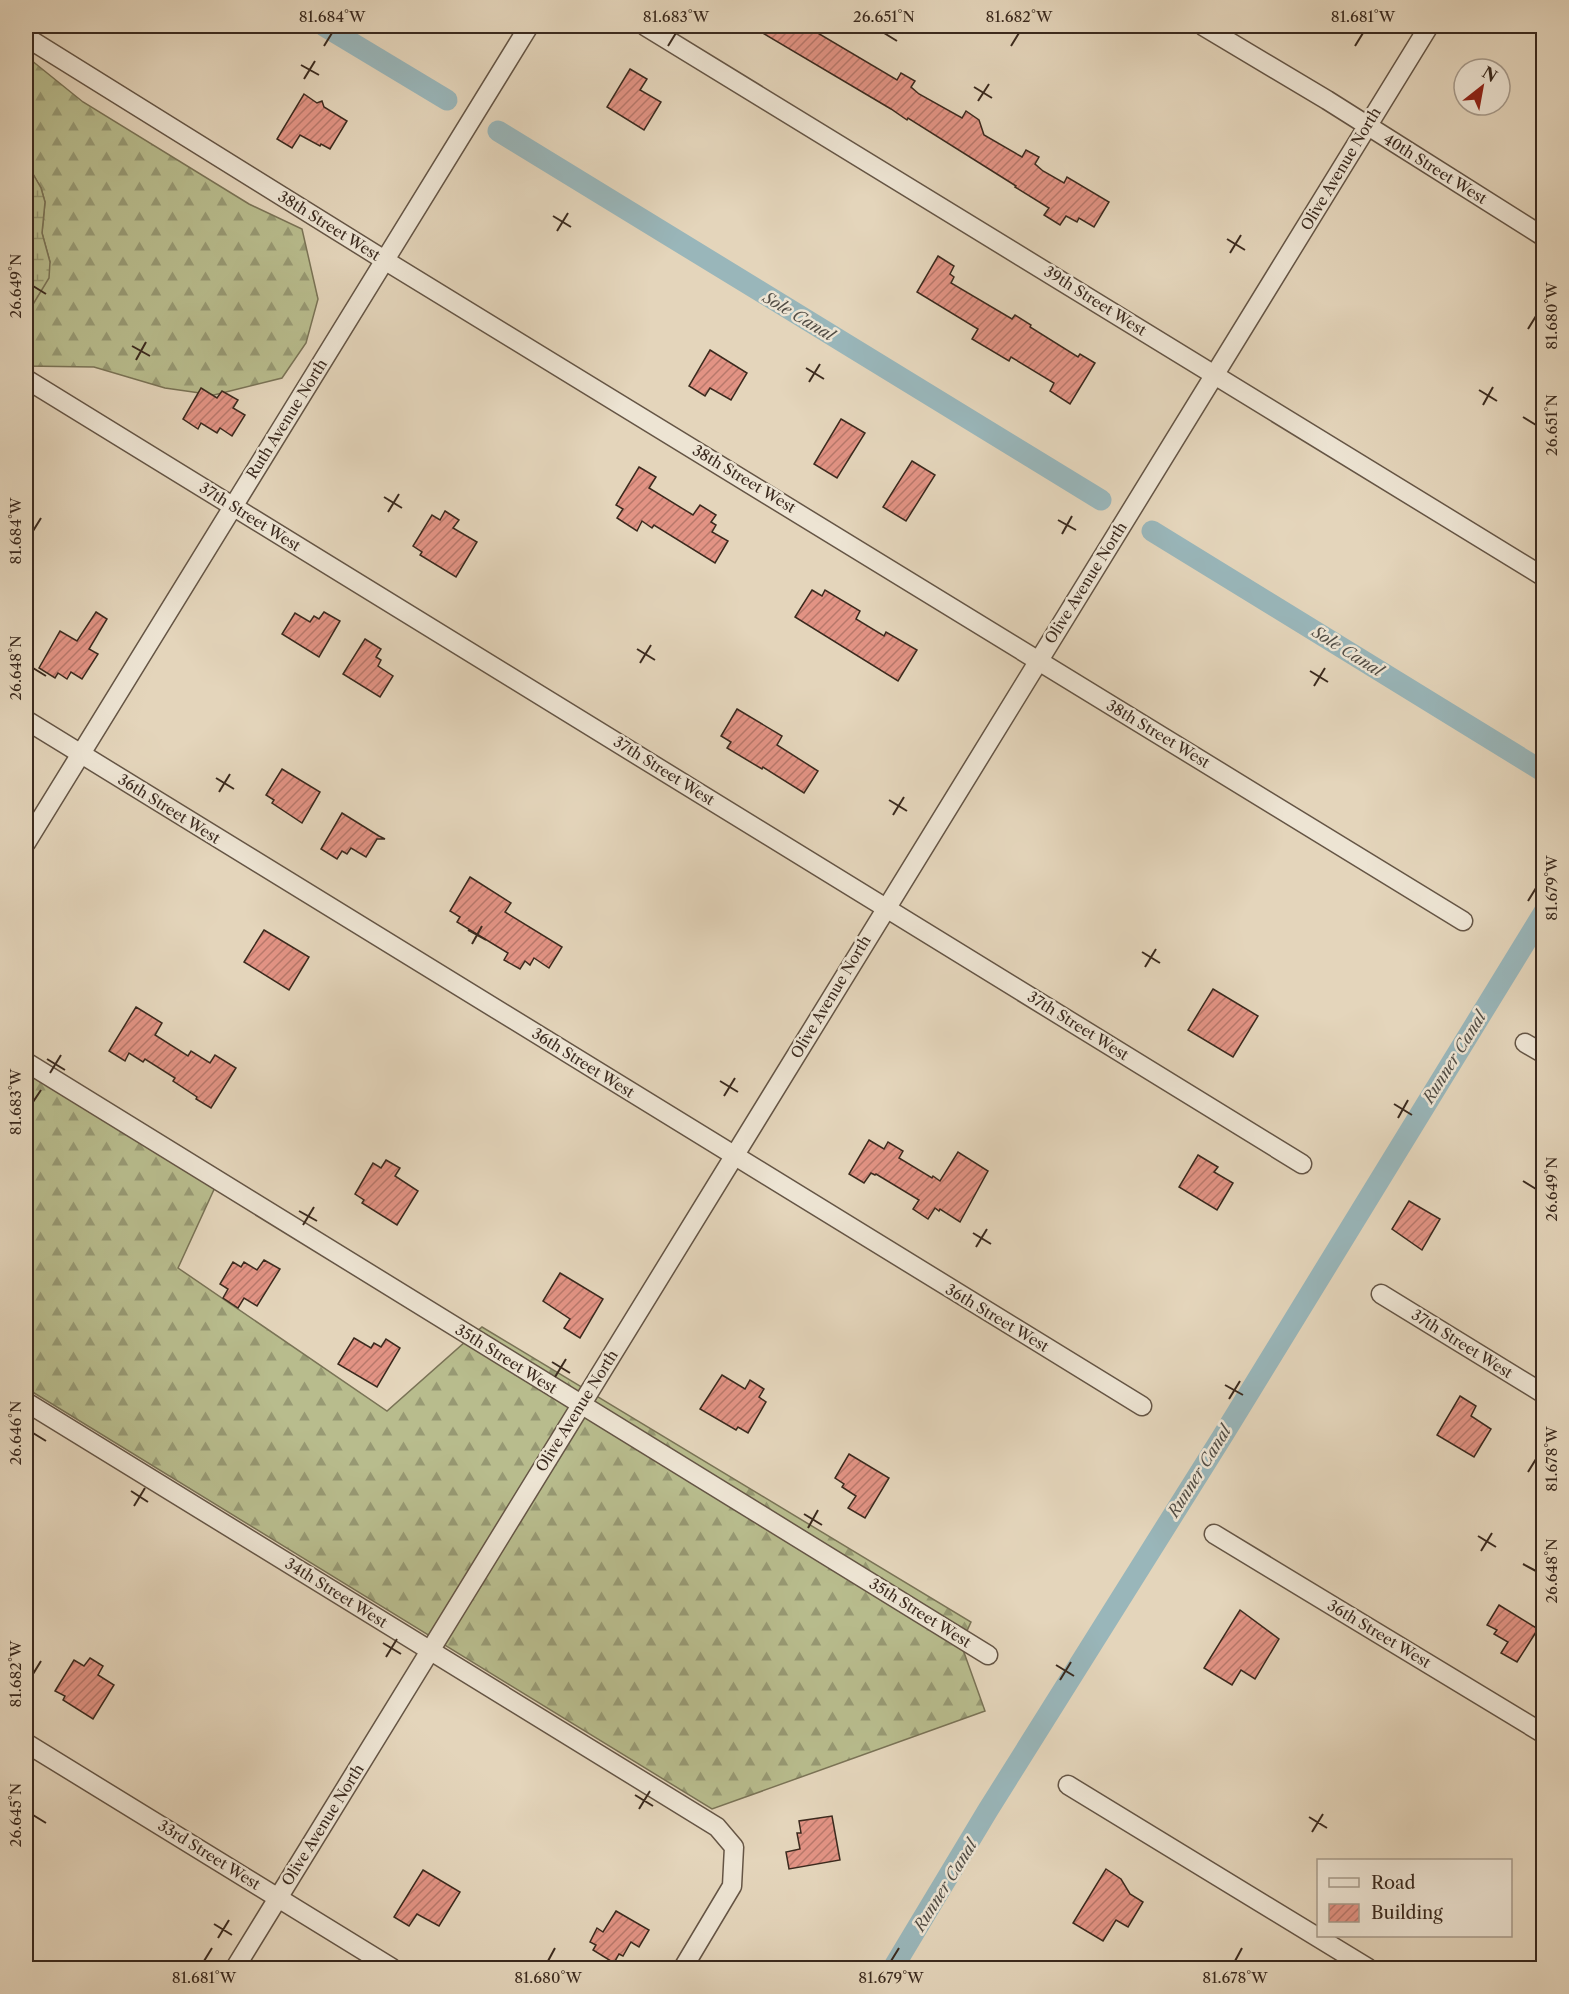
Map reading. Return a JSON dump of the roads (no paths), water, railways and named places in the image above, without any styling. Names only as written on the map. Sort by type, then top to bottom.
[{"type":"street","name":"Ruth Avenue North","points":[[26,843],[530,26]]},
{"type":"street","name":"39th Street West","points":[[645,26],[1544,577]]},
{"type":"street","name":"40th Street West","points":[[1203,26],[1544,237]]},
{"type":"street","name":"Olive Avenue North","points":[[235,1968],[1429,26]]},
{"type":"street","name":"38th Street West","points":[[26,37],[386,261],[1039,659],[1114,708],[1463,921]]},
{"type":"street","name":"37th Street West","points":[[26,380],[1302,1164]]},
{"type":"street","name":"36th Street West","points":[[26,720],[1142,1406]]},
{"type":"street","points":[[1525,1043],[1544,1054]]},
{"type":"street","name":"35th Street West","points":[[26,1062],[988,1654]]},
{"type":"street","name":"37th Street West","points":[[1381,1294],[1544,1394]]},
{"type":"street","name":"34th Street West","points":[[26,1402],[717,1827],[734,1847],[732,1886],[683,1968]]},
{"type":"street","name":"36th Street West","points":[[1214,1534],[1544,1734]]},
{"type":"street","name":"33rd Street West","points":[[26,1743],[392,1968]]},
{"type":"street","points":[[1068,1785],[1317,1937]]},
{"type":"street","points":[[1317,1937],[1368,1968]]},
{"type":"waterway","name":"Sole Canal","points":[[324,26],[447,100]]},
{"type":"waterway","name":"Sole Canal","points":[[498,131],[1101,500]]},
{"type":"waterway","name":"Sole Canal","points":[[1152,531],[1544,772]]},
{"type":"waterway","name":"Runner Canal","points":[[893,1968],[988,1810],[1222,1437],[1544,912]]}]
